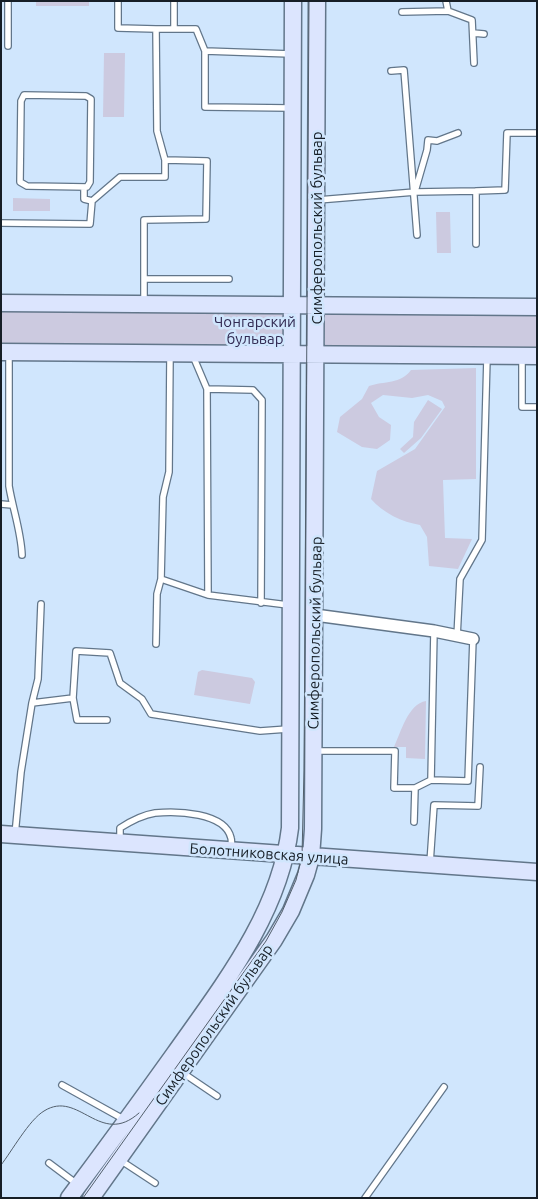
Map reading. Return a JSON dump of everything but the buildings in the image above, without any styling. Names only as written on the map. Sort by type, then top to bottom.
[{"type":"main road","name":"Симферопольский бульвар","points":[[74,1191],[127,1121],[196,1023],[254,934],[272,898],[287,856],[290,828],[293,1]]},
{"type":"main road","name":"Симферопольский бульвар","points":[[91,1198],[274,940],[291,911],[306,875],[311,857],[317,355],[317,1]]},
{"type":"main road","points":[[1,303],[537,307]]},
{"type":"main road","points":[[5,352],[530,356]]},
{"type":"main road","name":"Болотниковская улица","points":[[8,835],[537,872]]},
{"type":"street","points":[[315,615],[434,631],[473,640]]},
{"type":"lane","points":[[8,1],[8,46]]},
{"type":"lane","points":[[118,1],[118,28],[196,29],[204,51],[204,107],[292,108]]},
{"type":"lane","points":[[174,1],[174,29]]},
{"type":"lane","points":[[446,1],[448,11]]},
{"type":"lane","points":[[402,12],[448,11],[472,20],[474,63]]},
{"type":"lane","points":[[1,223],[90,224],[92,201],[120,177],[165,177],[165,160],[157,131],[156,29]]},
{"type":"lane","points":[[473,34],[484,34]]},
{"type":"lane","points":[[204,51],[293,54]]},
{"type":"lane","points":[[391,71],[404,70],[417,234]]},
{"type":"lane","points":[[24,96],[86,96],[91,99],[90,185],[84,187],[27,186],[20,182],[20,101],[24,96]]},
{"type":"lane","points":[[415,192],[428,140],[437,141],[458,133]]},
{"type":"lane","points":[[316,200],[415,192],[505,190],[507,133],[537,133]]},
{"type":"lane","points":[[144,304],[144,220],[206,219],[207,161],[165,160]]},
{"type":"lane","points":[[84,187],[84,199],[92,201]]},
{"type":"lane","points":[[476,191],[476,244]]},
{"type":"lane","points":[[144,279],[229,279]]},
{"type":"lane","points":[[5,352],[9,486],[12,504],[21,532],[22,555]]},
{"type":"lane","points":[[156,644],[157,594],[161,579],[163,497],[169,472],[170,353]]},
{"type":"lane","points":[[192,354],[207,389],[208,595]]},
{"type":"lane","points":[[457,637],[460,580],[482,540],[487,356]]},
{"type":"lane","points":[[530,356],[522,407],[537,407]]},
{"type":"lane","points":[[207,389],[254,390],[262,400],[261,603]]},
{"type":"lane","points":[[1,504],[12,504]]},
{"type":"lane","points":[[161,579],[208,595],[261,603],[290,605]]},
{"type":"lane","points":[[8,835],[38,679],[41,604]]},
{"type":"lane","points":[[431,780],[434,631]]},
{"type":"lane","points":[[313,751],[395,751],[394,788],[415,788],[431,780],[468,781],[473,640]]},
{"type":"lane","points":[[107,720],[77,720],[73,698],[76,651],[110,653],[120,683],[142,698],[151,714],[260,731],[290,729]]},
{"type":"lane","points":[[32,703],[73,698]]},
{"type":"lane","points":[[430,865],[434,805],[478,806],[480,767]]},
{"type":"lane","points":[[414,822],[415,788]]},
{"type":"lane","points":[[120,843],[120,828],[138,818],[155,813],[205,815],[222,825],[231,837],[231,851]]},
{"type":"lane","points":[[181,1072],[217,1096]]},
{"type":"lane","points":[[62,1085],[127,1121]]},
{"type":"lane","points":[[365,1198],[444,1088]]},
{"type":"lane","points":[[119,1159],[155,1183]]},
{"type":"lane","points":[[49,1163],[74,1191]]},
{"type":"green space","points":[[36,1],[89,1],[89,6],[36,6]]},
{"type":"green space","points":[[104,53],[125,53],[124,117],[103,117]]},
{"type":"green space","points":[[13,198],[50,199],[50,211],[13,211]]},
{"type":"green space","points":[[436,212],[450,212],[451,253],[437,253]]},
{"type":"green space","name":"Чонгарский бульвар","points":[[1,311],[284,312],[284,350],[1,346]]},
{"type":"green space","name":"Чонгарский бульвар","points":[[324,313],[537,314],[537,352],[325,350]]},
{"type":"green space","points":[[476,368],[476,479],[443,480],[445,538],[472,539],[458,569],[429,566],[427,537],[420,525],[406,522],[393,516],[381,509],[371,499],[377,471],[415,449],[445,407],[442,401],[428,395],[412,398],[383,395],[371,403],[379,417],[391,425],[390,440],[377,449],[362,447],[337,432],[340,417],[362,399],[369,386],[397,380],[407,375],[411,370]]},
{"type":"green space","points":[[428,400],[442,409],[421,438],[404,453],[400,449],[413,437],[414,422]]},
{"type":"green space","points":[[202,670],[252,678],[255,682],[250,704],[194,695],[198,672]]},
{"type":"green space","points":[[426,701],[425,759],[406,758],[406,747],[394,747],[402,727],[414,707]]},
{"type":"tram line","points":[[83,1198],[266,941],[282,912],[296,880],[302,856],[309,1]]},
{"type":"tram line","points":[[1,1165],[32,1121],[44,1111],[57,1106],[68,1107],[101,1122],[113,1124],[125,1122],[139,1113]]}]
